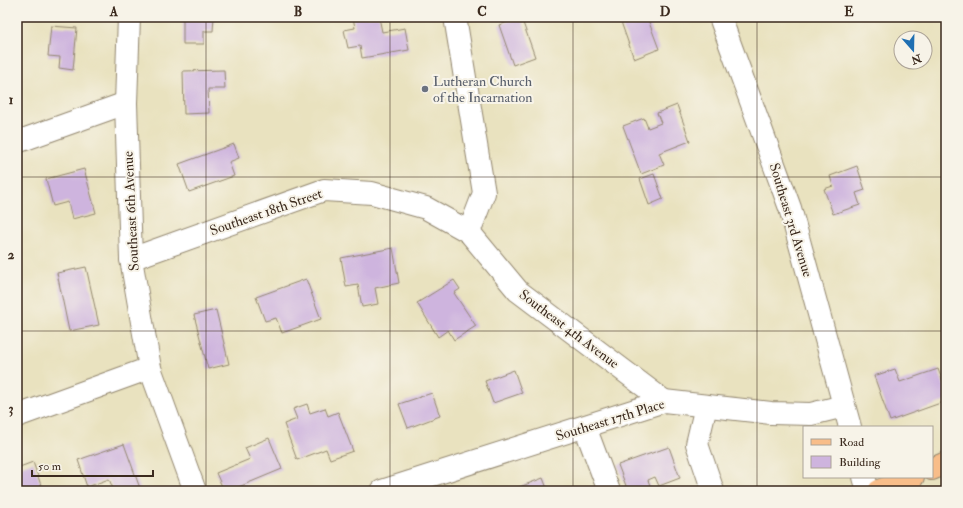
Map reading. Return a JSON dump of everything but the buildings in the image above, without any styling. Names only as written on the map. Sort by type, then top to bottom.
[{"type":"main road","points":[[933,469],[946,463]]},
{"type":"main road","points":[[879,491],[911,478]]},
{"type":"street","name":"Southeast 6th Avenue","points":[[129,17],[126,103],[131,259],[150,368],[195,491]]},
{"type":"street","points":[[455,17],[484,193],[469,232]]},
{"type":"street","name":"Southeast 3rd Avenue","points":[[720,17],[790,208],[850,426]]},
{"type":"street","points":[[17,142],[126,103]]},
{"type":"street","name":"Southeast 18th Street","points":[[131,259],[324,190],[372,193],[426,208],[469,232]]},
{"type":"street","name":"Southeast 4th Avenue","points":[[469,232],[518,291],[664,401]]},
{"type":"street","points":[[17,416],[150,368]]},
{"type":"street","name":"Southeast 17th Place","points":[[382,491],[664,401],[771,413],[811,414],[844,406]]},
{"type":"street","points":[[706,406],[697,444],[713,491]]},
{"type":"street","points":[[585,427],[609,491]]},
{"type":"street","points":[[864,478],[868,491]]},
{"type":"place","name":"Lutheran Church of the Incarnation","points":[[425,89]]}]
